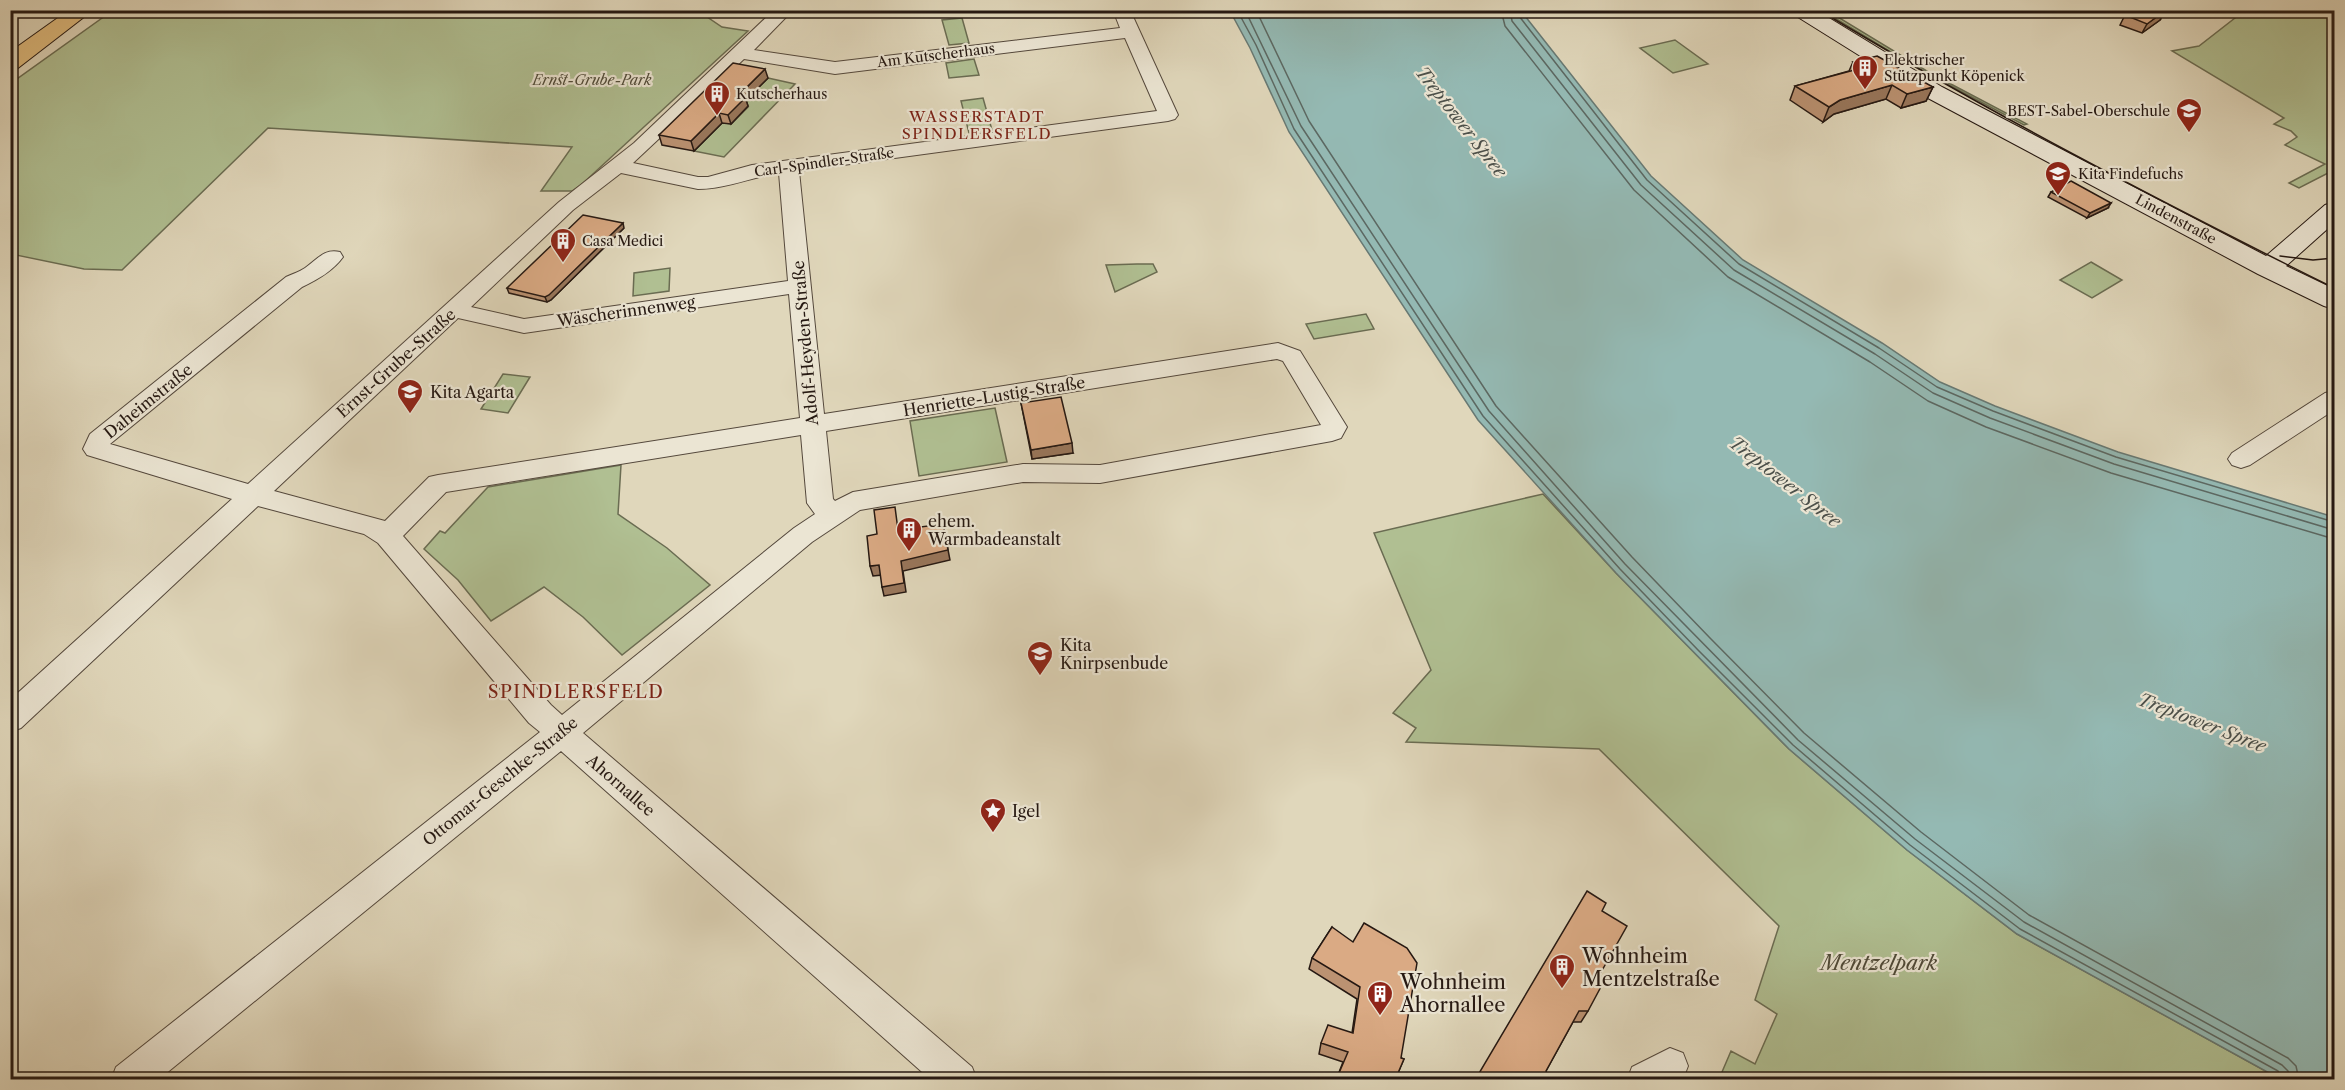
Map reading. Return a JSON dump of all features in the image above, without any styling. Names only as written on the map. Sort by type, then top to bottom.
[{"type":"highway","points":[[10,47],[62,10]]},
{"type":"highway","points":[[10,63],[83,10]]},
{"type":"main road","name":"Lindenstraße","points":[[1800,10],[1934,92],[2276,260]]},
{"type":"main road","name":"Lindenstraße","points":[[1835,10],[1932,70],[2276,260],[2334,295]]},
{"type":"main road","points":[[2276,260],[2334,210]]},
{"type":"street","name":"Ernst-Grube-Straße","points":[[10,720],[566,206],[618,166],[785,10]]},
{"type":"street","name":"Carl-Spindler-Straße","points":[[618,166],[698,183],[789,166],[1168,115],[1121,10]]},
{"type":"street","points":[[2327,10],[2334,13]]},
{"type":"street","name":"Am Kutscherhaus","points":[[741,53],[835,68],[1131,32]]},
{"type":"street","name":"Adolf-Heyden-Straße","points":[[789,166],[819,503],[832,514]]},
{"type":"street","name":"Daheimstraße","points":[[252,495],[96,449],[99,441],[108,433],[294,282],[310,275],[332,257]]},
{"type":"street","name":"Wäscherinnenweg","points":[[453,310],[524,326],[799,286]]},
{"type":"street","name":"Henriette-Lustig-Straße","points":[[387,536],[438,484],[1278,351],[1292,356],[1335,427],[1332,432],[1092,475]]},
{"type":"street","points":[[2241,459],[2334,399]]},
{"type":"street","name":"Ottomar-Geschke-Straße","points":[[129,1080],[832,514],[853,502],[1000,476],[1023,473],[1092,475]]},
{"type":"street","name":"Ahornallee","points":[[252,495],[372,526],[387,536],[540,714],[959,1080]]},
{"type":"green space","name":"Ernst-Grube-Park","points":[[654,10],[707,17],[722,27],[748,31],[572,191],[541,191],[572,147],[268,128],[122,270],[84,269],[11,254],[10,84],[112,11]]},
{"type":"green space","points":[[1823,11],[1828,11],[1930,73],[2027,124],[2024,125],[1919,69]]},
{"type":"green space","points":[[2244,11],[2316,11],[2334,16],[2334,170],[2299,188],[2289,183],[2325,164],[2285,145],[2297,137],[2291,131],[2274,124],[2284,118],[2172,51],[2199,46]]},
{"type":"green space","points":[[962,18],[969,43],[949,45],[942,20]]},
{"type":"green space","points":[[1675,40],[1708,64],[1673,73],[1640,48]]},
{"type":"green space","points":[[974,59],[979,75],[949,78],[946,63]]},
{"type":"green space","points":[[768,78],[795,84],[724,157],[694,151],[719,122],[731,124],[748,107],[738,104]]},
{"type":"green space","points":[[983,98],[992,130],[969,133],[961,101]]},
{"type":"green space","points":[[2091,262],[2122,280],[2092,298],[2060,280]]},
{"type":"green space","points":[[1153,264],[1157,272],[1115,292],[1106,265]]},
{"type":"green space","points":[[670,268],[669,291],[633,296],[634,273]]},
{"type":"green space","points":[[1366,314],[1374,329],[1314,339],[1306,324]]},
{"type":"green space","points":[[503,374],[530,377],[508,413],[481,409]]},
{"type":"green space","points":[[995,408],[1007,462],[919,476],[910,421]]},
{"type":"green space","points":[[621,465],[618,514],[667,548],[710,585],[622,655],[583,617],[544,587],[491,621],[458,580],[424,549],[440,531],[445,533],[488,487]]},
{"type":"green space","name":"Mentzelpark","points":[[1543,494],[1616,573],[1789,749],[1907,850],[2017,934],[2280,1079],[1719,1079],[1731,1051],[1755,1064],[1777,1014],[1755,1000],[1779,926],[1599,749],[1406,742],[1416,728],[1393,713],[1431,670],[1374,533]]},
{"type":"water","name":"Treptower Spree","points":[[1230,11],[1521,11],[1651,176],[1743,260],[1882,343],[1940,382],[1995,406],[2118,452],[2334,517],[2334,1079],[2280,1079],[2017,934],[1907,850],[1789,749],[1616,573],[1478,420],[1289,132]]},
{"type":"building","points":[[2132,10],[2166,10],[2147,24],[2125,15]]},
{"type":"building","points":[[1877,56],[1933,87],[1907,94],[1892,85],[1840,100],[1829,107],[1795,86],[1862,68],[1853,62]]},
{"type":"building","points":[[733,63],[765,69],[738,96],[746,97],[728,115],[719,113],[691,141],[659,135]]},
{"type":"building","points":[[2071,181],[2111,203],[2090,213],[2051,192]]},
{"type":"building","name":"Casa Medici","points":[[583,215],[623,223],[549,295],[545,297],[507,288]]},
{"type":"building","points":[[1061,397],[1072,443],[1031,450],[1021,403]]},
{"type":"building","name":"ehem. Warmbadeanstalt","points":[[895,507],[898,530],[943,524],[948,550],[901,561],[904,583],[882,587],[879,565],[870,566],[867,536],[877,534],[874,510]]},
{"type":"building","name":"Wohnheim Mentzelstraße","points":[[1587,891],[1606,903],[1602,911],[1627,926],[1600,974],[1603,983],[1588,1011],[1579,1011],[1546,1071],[1549,1080],[1475,1080]]},
{"type":"building","name":"Wohnheim Ahornallee","points":[[1364,923],[1407,948],[1417,963],[1401,1058],[1404,1059],[1395,1080],[1336,1080],[1348,1052],[1321,1043],[1328,1025],[1353,1033],[1360,987],[1312,958],[1332,927],[1353,942]]},
{"type":"tram line","points":[[1819,10],[1945,84],[2074,154],[2334,288]]},
{"type":"tram line","points":[[2280,256],[2313,260],[2334,258]]},
{"type":"place","name":"Elektrischer Stützpunkt Köpenick","points":[[1865,91]]},
{"type":"place","name":"Kutscherhaus","points":[[717,117]]},
{"type":"place","name":"BEST-Sabel-Oberschule","points":[[2189,134]]},
{"type":"place","name":"Kita Findefuchs","points":[[2058,197]]},
{"type":"place","name":"Casa Medici","points":[[563,264]]},
{"type":"place","name":"Kita Agarta","points":[[410,415]]},
{"type":"place","name":"ehem. Warmbadeanstalt","points":[[909,553]]},
{"type":"place","name":"Kita Knirpsenbude","points":[[1040,677]]},
{"type":"place","name":"Igel","points":[[993,834]]},
{"type":"place","name":"Wohnheim Mentzelstraße","points":[[1562,990]]},
{"type":"place","name":"Wohnheim Ahornallee","points":[[1380,1017]]},
{"type":"district","name":"WASSERSTADT SPINDLERSFELD","points":[[977,124]]},
{"type":"district","name":"SPINDLERSFELD","points":[[576,692]]}]
